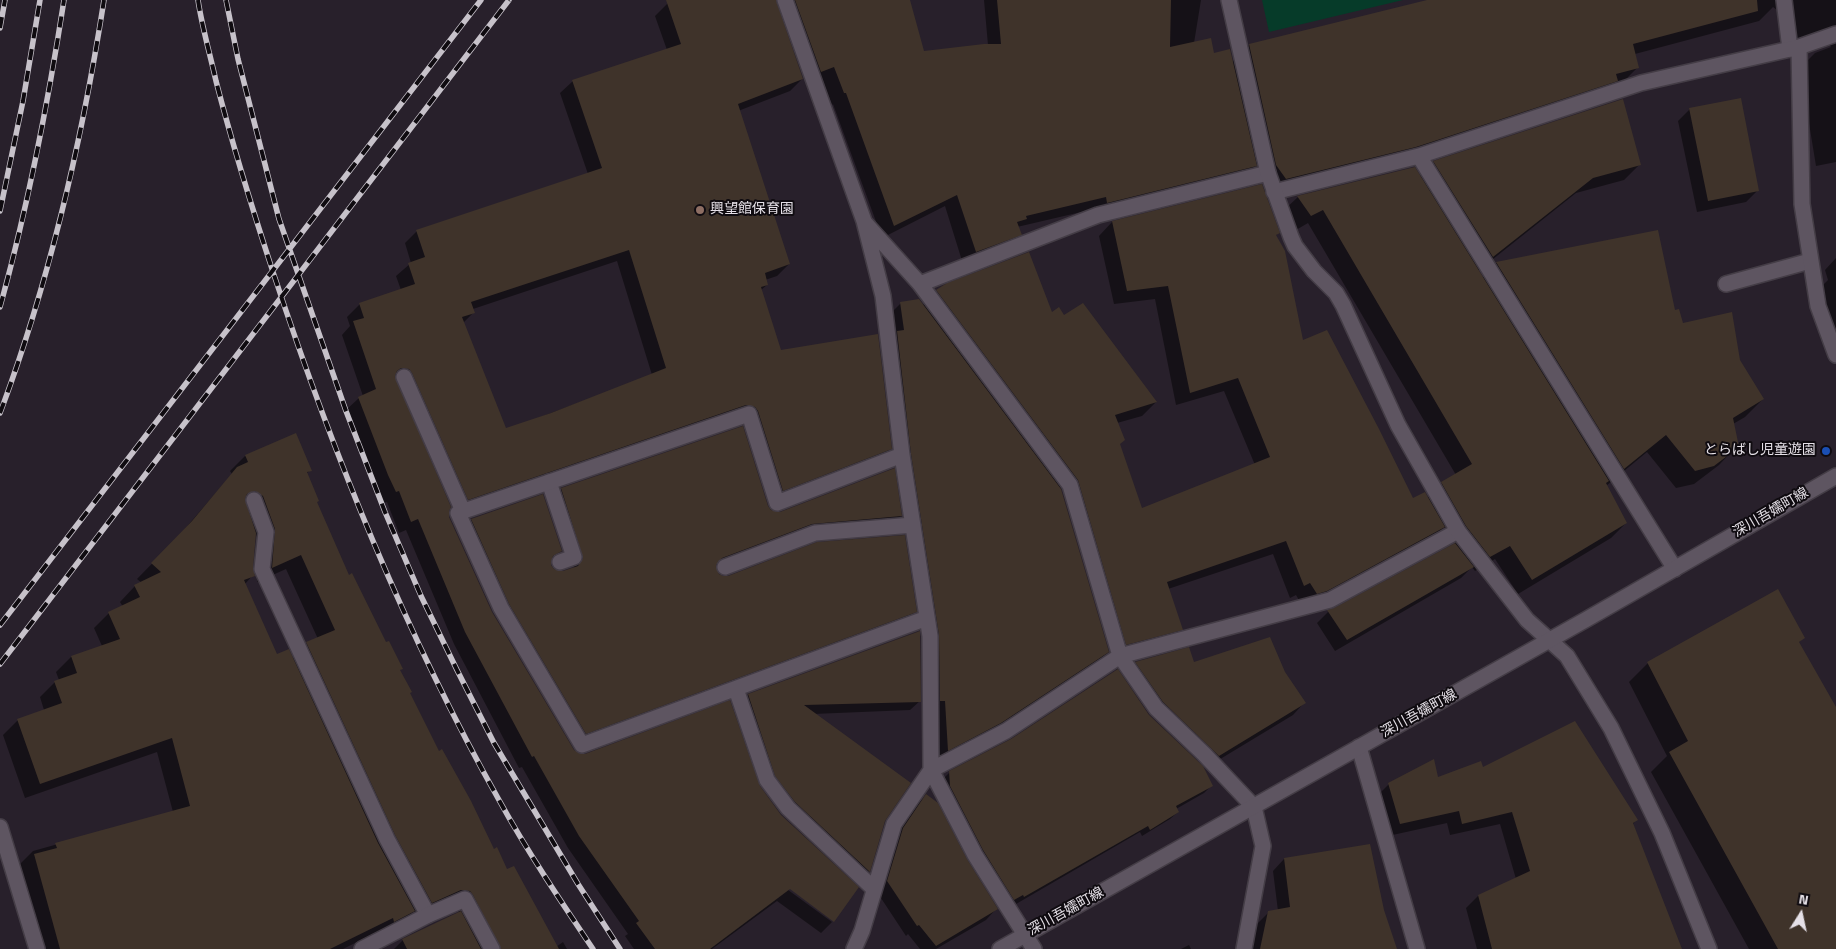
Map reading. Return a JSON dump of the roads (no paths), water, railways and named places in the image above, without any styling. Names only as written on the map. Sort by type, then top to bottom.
[{"type":"street","points":[[785,0],[864,221],[883,296],[902,455],[930,636],[931,770],[976,854],[1034,949]]},
{"type":"street","points":[[1229,0],[1268,173],[1295,246],[1314,271],[1336,293],[1343,305],[1398,425],[1458,531],[1527,620],[1567,656],[1611,728],[1662,833],[1708,949]]},
{"type":"street","points":[[1784,0],[1795,48],[1802,204],[1810,262],[1818,306],[1836,355]]},
{"type":"street","points":[[1274,192],[1419,156],[1641,83],[1795,48],[1836,34]]},
{"type":"street","points":[[1419,156],[1675,569]]},
{"type":"street","points":[[920,284],[1098,214],[1268,173]]},
{"type":"street","points":[[864,221],[920,284],[1070,485],[1120,656],[1156,708],[1204,754],[1254,807],[1263,846],[1244,949]]},
{"type":"street","points":[[1726,284],[1810,262]]},
{"type":"street","points":[[404,377],[463,510]]},
{"type":"street","points":[[902,455],[777,503],[749,414],[458,513],[501,608],[582,745],[927,618]]},
{"type":"street","name":"深川吾嬬町線","points":[[1000,949],[1675,569],[1836,476]]},
{"type":"street","points":[[549,482],[574,557],[560,562]]},
{"type":"street","points":[[254,500],[266,532],[262,569],[387,839],[428,915]]},
{"type":"street","points":[[726,567],[815,533],[913,525]]},
{"type":"street","points":[[854,949],[862,931],[894,824],[931,770],[1006,731],[1120,656],[1330,600],[1458,531]]},
{"type":"street","points":[[736,689],[767,780],[788,808],[874,889]]},
{"type":"street","points":[[1359,747],[1418,949]]},
{"type":"street","points":[[0,827],[37,949]]},
{"type":"street","points":[[362,949],[428,915],[465,899],[492,949]]},
{"type":"railway","points":[[0,28],[5,0]]},
{"type":"railway","points":[[0,211],[23,101],[40,0]]},
{"type":"railway","points":[[0,307],[20,231],[51,77],[64,0]]},
{"type":"railway","points":[[0,413],[34,312],[62,210],[86,105],[104,0]]},
{"type":"railway","points":[[198,0],[216,81],[266,251],[321,410],[374,543],[402,608],[465,737],[521,838],[593,949]]},
{"type":"railway","points":[[226,0],[238,59],[279,219],[346,411],[385,512],[421,596],[494,743],[578,884],[620,949]]},
{"type":"railway","points":[[0,625],[481,0]]},
{"type":"railway","points":[[0,664],[509,0]]},
{"type":"place","name":"興望館保育園","points":[[700,210]]},
{"type":"place","name":"とらばし児童遊園","points":[[1826,451]]}]
